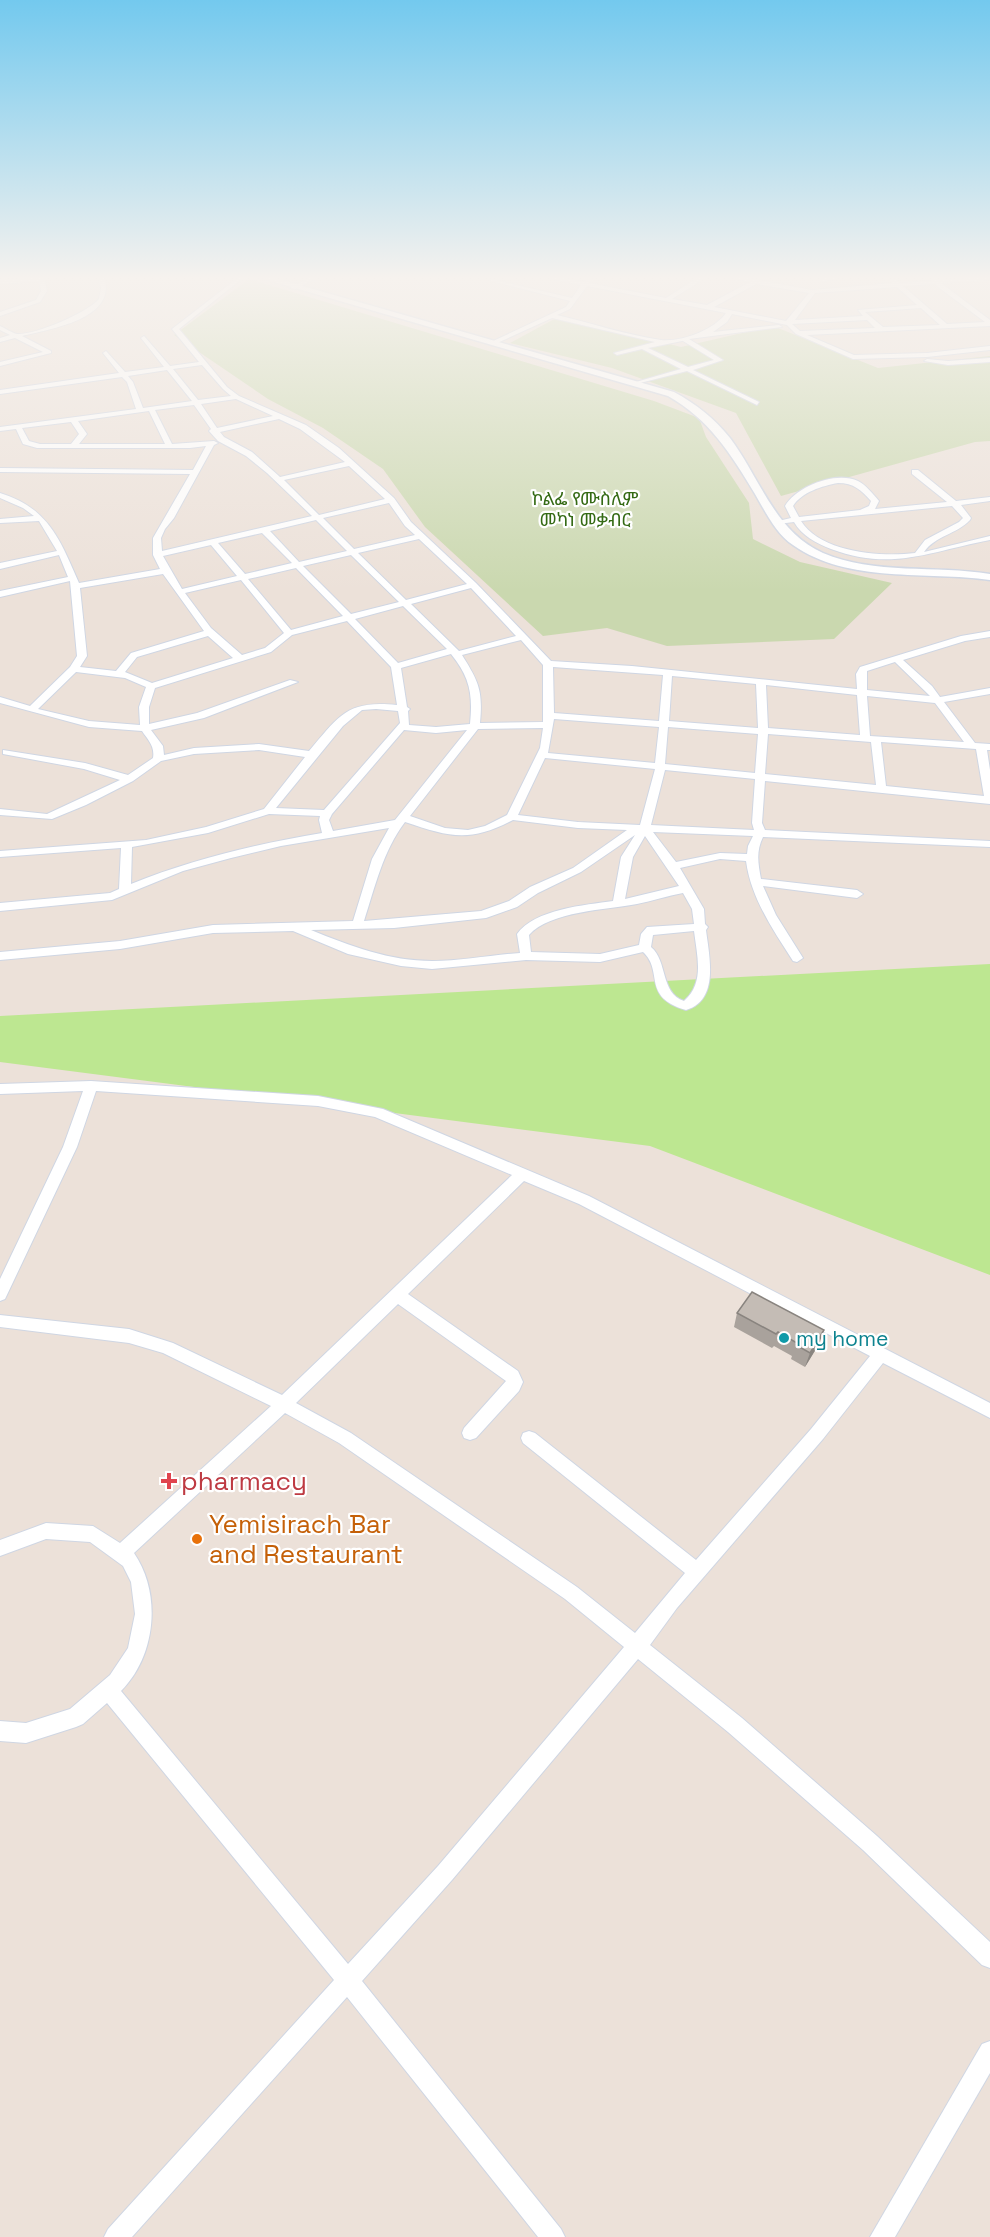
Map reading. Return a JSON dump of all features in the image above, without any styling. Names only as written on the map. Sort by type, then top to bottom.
[{"type":"street","points":[[0,392],[78,381]]},
{"type":"street","points":[[128,381],[140,410]]},
{"type":"street","points":[[179,381],[221,440],[249,454],[279,479],[455,652],[474,682],[477,704],[475,726],[399,820],[378,859],[357,926]]},
{"type":"street","points":[[219,381],[237,397],[281,416],[325,441],[391,500],[420,536],[473,585],[548,664],[549,720],[542,755],[511,817]]},
{"type":"street","points":[[632,381],[683,400],[709,418],[724,437],[778,522],[797,543],[838,561],[878,569],[952,571],[990,578]]},
{"type":"street","points":[[638,383],[643,381]]},
{"type":"street","points":[[713,381],[757,403]]},
{"type":"street","points":[[0,429],[237,397]]},
{"type":"street","points":[[151,409],[169,445]]},
{"type":"street","points":[[213,431],[281,416]]},
{"type":"street","points":[[73,419],[83,434],[74,445]]},
{"type":"street","points":[[18,427],[26,442],[31,444],[210,445],[221,440]]},
{"type":"street","points":[[210,445],[170,518],[162,525],[157,555],[163,571],[208,633],[240,658]]},
{"type":"street","points":[[279,479],[350,463]]},
{"type":"street","points":[[0,470],[194,472]]},
{"type":"street","points":[[915,472],[967,516],[966,520],[925,544],[919,553]]},
{"type":"street","points":[[863,511],[872,508],[875,501],[854,482],[837,480],[803,492],[792,500],[789,506],[802,529],[816,539],[837,548],[861,554],[900,557],[987,541]]},
{"type":"street","points":[[0,495],[26,506],[41,518],[62,552],[74,582],[82,656],[74,669],[31,710]]},
{"type":"street","points":[[778,522],[990,499]]},
{"type":"street","points":[[157,555],[391,500]]},
{"type":"street","points":[[0,521],[41,518]]},
{"type":"street","points":[[266,531],[396,666],[405,709],[406,718],[402,727],[327,813],[324,820],[328,834]]},
{"type":"street","points":[[180,592],[420,536]]},
{"type":"street","points":[[213,542],[289,633]]},
{"type":"street","points":[[0,566],[62,552]]},
{"type":"street","points":[[0,594],[163,571]]},
{"type":"street","points":[[74,669],[118,674],[151,686],[268,650],[289,633],[473,585]]},
{"type":"street","points":[[118,674],[134,656],[208,633]]},
{"type":"street","points":[[865,738],[861,675],[863,669],[964,638],[990,634]]},
{"type":"street","points":[[396,666],[523,637]]},
{"type":"street","points":[[542,755],[990,800],[981,746],[938,700],[921,678],[897,659]]},
{"type":"street","points":[[548,664],[760,681],[864,694],[938,700],[990,691]]},
{"type":"street","points":[[619,902],[627,857],[645,828],[660,768],[668,673]]},
{"type":"street","points":[[760,681],[763,730],[757,822],[760,833]]},
{"type":"street","points":[[0,700],[31,710],[104,725],[146,728],[199,714],[293,682]]},
{"type":"street","points":[[151,686],[143,710],[146,728],[159,747],[158,759]]},
{"type":"street","points":[[268,811],[353,710],[366,706],[405,709]]},
{"type":"street","points":[[402,727],[436,730],[549,720],[664,723],[981,746]]},
{"type":"street","points":[[876,739],[881,788]]},
{"type":"street","points":[[0,812],[48,817],[82,804],[129,779],[158,759],[194,751],[259,747],[314,755]]},
{"type":"street","points":[[7,752],[85,766],[129,779]]},
{"type":"street","points":[[0,854],[127,845],[208,830],[268,811],[327,813]]},
{"type":"street","points":[[0,907],[85,901],[125,892],[199,863],[399,820],[444,831],[468,833],[488,829],[511,817],[578,825],[990,844]]},
{"type":"street","points":[[645,828],[673,866],[684,889],[698,909],[702,927],[700,935],[705,975],[698,996],[687,1006],[672,1001],[659,979],[652,954],[645,948]]},
{"type":"street","points":[[0,956],[120,945],[213,929],[357,926],[461,919],[496,911],[577,870],[627,834],[645,828]]},
{"type":"street","points":[[760,833],[752,844],[752,858],[757,882],[766,912],[797,958]]},
{"type":"street","points":[[125,892],[127,845]]},
{"type":"street","points":[[673,866],[720,856],[752,858]]},
{"type":"street","points":[[757,882],[857,894]]},
{"type":"street","points":[[526,956],[523,934],[528,927],[601,905],[628,903],[684,889]]},
{"type":"street","points":[[645,948],[647,934],[651,930],[702,927]]},
{"type":"street","points":[[296,928],[352,951],[432,965],[526,956],[600,958],[645,948]]},
{"type":"street","points":[[0,1089],[91,1086],[318,1101],[360,1108],[463,1147],[521,1175],[584,1200],[990,1411]]},
{"type":"street","points":[[0,1295],[70,1147],[91,1086]]},
{"type":"street","points":[[122,1553],[284,1404],[521,1175]]},
{"type":"street","points":[[397,1294],[512,1376],[515,1382],[513,1386],[470,1433]]},
{"type":"street","points":[[0,1321],[129,1336],[192,1358],[284,1404],[345,1438],[561,1586],[637,1646],[735,1725],[843,1820],[990,1957]]},
{"type":"street","points":[[116,2237],[349,1982],[817,1434],[881,1354]]},
{"type":"street","points":[[529,1438],[697,1572]]},
{"type":"street","points":[[0,1548],[46,1530],[93,1534],[122,1553],[140,1581],[144,1614],[136,1651],[117,1682],[76,1717],[26,1733],[0,1731]]},
{"type":"street","points":[[108,1690],[349,1982],[553,2237]]},
{"type":"street","points":[[882,2237],[990,2052]]},
{"type":"green space","name":"ኮልፌ የሙስሊም መካነ መቃብር","points":[[242,381],[589,381],[654,401],[699,418],[706,437],[749,503],[753,539],[800,562],[892,583],[834,639],[667,646],[607,628],[543,636],[425,527],[383,469],[323,428],[268,399]]},
{"type":"green space","points":[[649,381],[990,381],[990,441],[975,442],[781,496],[736,413]]},
{"type":"green space","points":[[990,964],[990,1275],[650,1146],[0,1062],[0,1016]]},
{"type":"building","points":[[752,1292],[824,1330],[810,1353],[778,1332],[776,1334],[737,1313]]},
{"type":"place","name":"my home","points":[[784,1338]]},
{"type":"place","name":"pharmacy","points":[[169,1481]]},
{"type":"place","name":"Yemisirach Bar and Restaurant","points":[[197,1539]]}]
